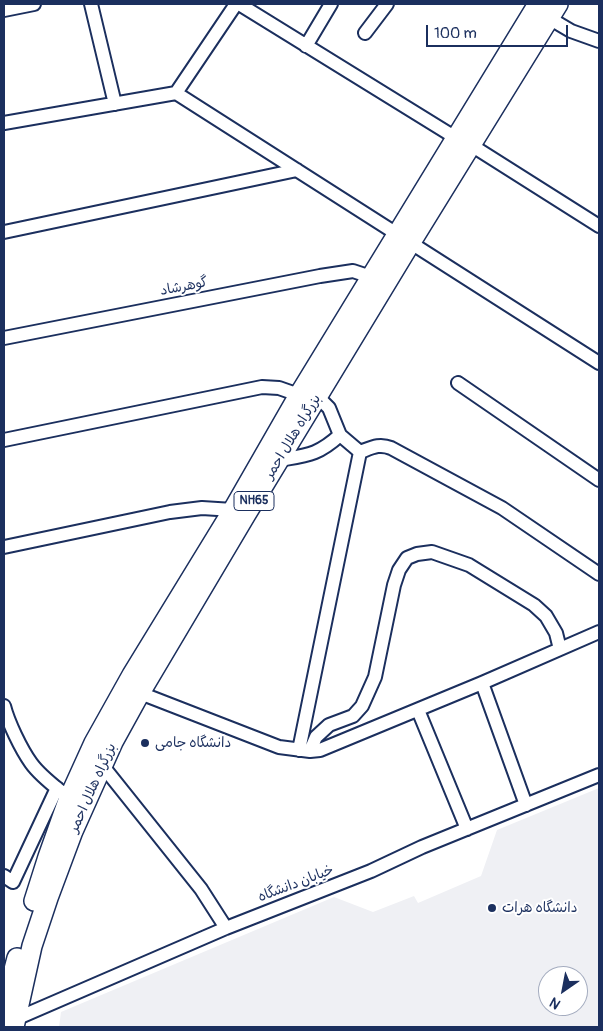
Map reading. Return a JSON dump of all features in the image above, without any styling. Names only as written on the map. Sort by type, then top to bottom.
[{"type":"highway","name":"بزرگراه هلال احمر","points":[[9,1020],[48,898],[73,831],[102,765],[140,693],[318,397],[404,238],[548,9]]},
{"type":"highway","name":"بزرگراه هلال احمر","points":[[9,1020],[23,934],[48,857],[63,793],[371,277],[404,238]]},
{"type":"street","points":[[4,10],[34,4]]},
{"type":"street","points":[[91,4],[115,104]]},
{"type":"street","points":[[176,93],[238,4],[599,226]]},
{"type":"street","points":[[306,46],[332,4]]},
{"type":"street","points":[[365,33],[386,4]]},
{"type":"street","points":[[548,9],[571,31],[599,42]]},
{"type":"street","points":[[4,123],[176,93],[599,363]]},
{"type":"street","points":[[4,232],[297,170]]},
{"type":"street","name":"گوهرشاد","points":[[4,338],[320,276],[353,271],[371,277]]},
{"type":"street","points":[[458,383],[599,480]]},
{"type":"street","points":[[4,440],[262,387],[279,388],[299,395]]},
{"type":"street","points":[[318,397],[329,408],[340,435],[360,452]]},
{"type":"street","points":[[279,460],[311,454],[326,448],[340,435]]},
{"type":"street","points":[[360,452],[384,445],[391,448],[502,508],[599,574]]},
{"type":"street","points":[[304,750],[360,452]]},
{"type":"street","points":[[4,547],[170,512],[202,508],[233,510]]},
{"type":"street","points":[[304,750],[329,726],[353,716],[362,706],[375,677],[394,585],[399,570],[407,558],[416,554],[432,552],[469,565],[534,605],[546,616],[556,633],[560,649]]},
{"type":"street","points":[[140,693],[279,747],[304,750],[323,749],[599,632]]},
{"type":"street","points":[[482,683],[526,805]]},
{"type":"street","points":[[4,706],[16,735],[31,763],[63,793],[13,882],[4,876]]},
{"type":"street","points":[[418,710],[468,829]]},
{"type":"street","points":[[102,765],[201,889],[226,928]]},
{"type":"street","name":"خیابان دانشگاه","points":[[9,1020],[226,928],[371,871],[599,775]]},
{"type":"shaded area","name":"دانشگاه هرات","points":[[599,788],[599,1027],[59,1027],[61,1012],[334,897],[373,912],[414,896],[418,903],[481,876],[497,830]]},
{"type":"place","name":"دانشگاه جامی","points":[[145,743]]},
{"type":"place","name":"دانشگاه هرات","points":[[492,908]]}]
